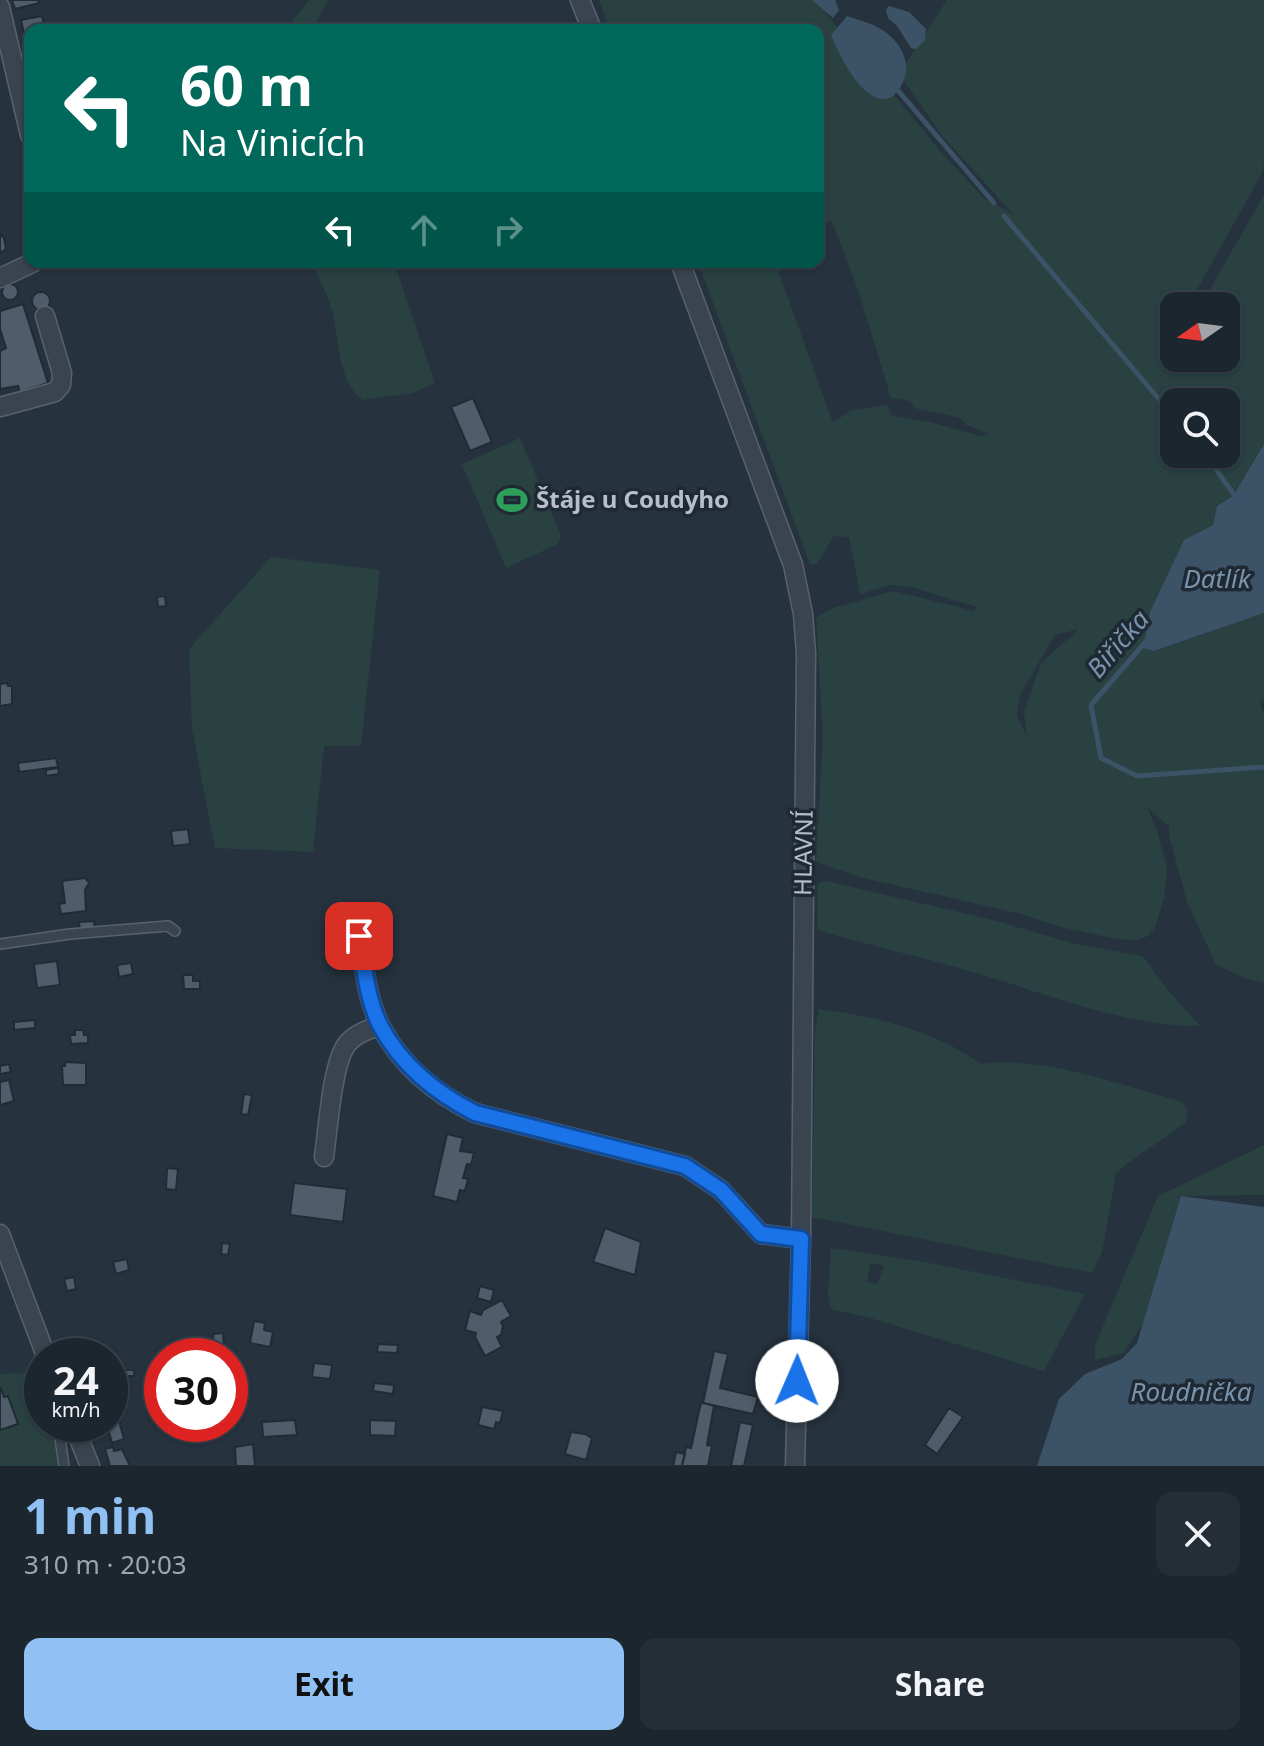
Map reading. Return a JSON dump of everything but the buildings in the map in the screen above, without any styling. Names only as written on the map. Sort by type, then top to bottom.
[{"type":"street","points":[[580,0],[590,24]]},
{"type":"street","points":[[0,7],[24,109]]},
{"type":"street","points":[[0,278],[24,267]]},
{"type":"street","name":"HLAVNÍ","points":[[682,268],[777,517],[793,565],[803,614],[806,653],[801,1239],[795,1466]]},
{"type":"street","points":[[0,407],[55,392],[61,385],[62,373],[45,316]]},
{"type":"street","points":[[359,936],[380,1026],[414,1072],[446,1098],[466,1108],[557,1136],[685,1166],[721,1190],[761,1234],[801,1239]]},
{"type":"street","points":[[324,1157],[339,1057],[348,1042],[366,1030],[380,1026]]},
{"type":"street","points":[[0,1234],[39,1338]]},
{"type":"street","points":[[80,1442],[90,1466]]},
{"type":"lane","points":[[0,944],[70,934],[173,927]]},
{"type":"lane","points":[[61,1442],[64,1466]]},
{"type":"green space","points":[[309,0],[328,0],[316,24],[290,24]]},
{"type":"green space","points":[[599,0],[815,0],[942,153],[984,198],[1014,215],[943,137],[899,74],[947,0],[1264,0],[1262,173],[1196,292],[1160,292],[1160,372],[1240,372],[1240,292],[1208,292],[1264,195],[1264,444],[1233,496],[1217,506],[1213,525],[1143,647],[1155,651],[1264,613],[1264,699],[1260,701],[1264,715],[1264,983],[1216,965],[1187,902],[1169,827],[1147,807],[1167,867],[1164,898],[1155,928],[1146,937],[1137,940],[1116,939],[1061,927],[1021,914],[864,878],[816,862],[823,736],[816,618],[833,608],[894,591],[974,611],[977,607],[911,587],[890,585],[860,594],[849,537],[834,536],[817,564],[810,564],[700,268],[777,268],[833,423],[851,410],[888,405],[891,415],[980,436],[988,434],[967,425],[960,418],[914,408],[910,401],[891,398],[858,290],[832,221],[824,223],[824,24],[608,24]],"holes":[[[1079,629],[1041,663],[1024,712],[1027,738],[1017,715],[1020,695],[1055,635]]]},
{"type":"green space","points":[[313,268],[396,268],[435,383],[413,393],[363,400],[354,391],[343,370],[334,319]]},
{"type":"green space","name":"Štáje u Coudyho","points":[[520,438],[561,535],[558,544],[506,568],[462,464]]},
{"type":"green space","points":[[271,557],[380,570],[361,746],[324,746],[313,852],[215,848],[192,729],[189,649]]},
{"type":"green space","points":[[826,881],[989,919],[1076,944],[1143,956],[1200,1026],[1173,1025],[1115,1015],[818,930],[817,884]]},
{"type":"green space","points":[[819,1009],[904,1027],[944,1042],[981,1064],[1005,1062],[1055,1068],[1181,1101],[1188,1110],[1186,1122],[1116,1173],[1102,1252],[1092,1273],[812,1217],[815,1031]]},
{"type":"green space","points":[[1264,1145],[1264,1195],[1181,1196],[1152,1310],[1123,1353],[1095,1360],[1095,1345],[1158,1196]]},
{"type":"green space","points":[[831,1248],[919,1261],[1085,1294],[1044,1371],[831,1309],[828,1295]],"holes":[[[871,1263],[884,1266],[877,1285],[867,1282]]]},
{"type":"green space","points":[[24,1373],[24,1442],[54,1442],[59,1466],[0,1466],[0,1374]]},
{"type":"water","points":[[812,0],[835,0],[839,10],[833,18]]},
{"type":"water","points":[[889,6],[909,12],[926,29],[925,40],[916,49],[911,48],[888,18],[886,10]]},
{"type":"water","points":[[847,16],[883,30],[904,56],[905,77],[891,98],[880,99],[870,94],[844,62],[831,35]]},
{"type":"water","name":"Datlík","points":[[1264,444],[1264,613],[1154,651],[1143,648],[1150,612],[1184,540],[1213,525],[1217,506],[1233,496]]},
{"type":"water","name":"Roudnička","points":[[1181,1196],[1264,1207],[1264,1466],[1037,1466],[1059,1399],[1085,1374],[1122,1359],[1137,1343]]},
{"type":"waterway","points":[[895,87],[994,203]]},
{"type":"waterway","points":[[1004,216],[1160,400]]},
{"type":"waterway","points":[[1215,468],[1237,499]]},
{"type":"waterway","name":"Biřička","points":[[1148,639],[1091,705],[1101,758],[1137,776],[1264,767]]},
{"type":"place","name":"Štáje u Coudyho","points":[[512,500]]},
{"type":"route","points":[[359,936],[380,1026],[414,1072],[446,1098],[475,1113],[685,1166],[721,1190],[761,1234],[801,1239],[797,1381]]}]
